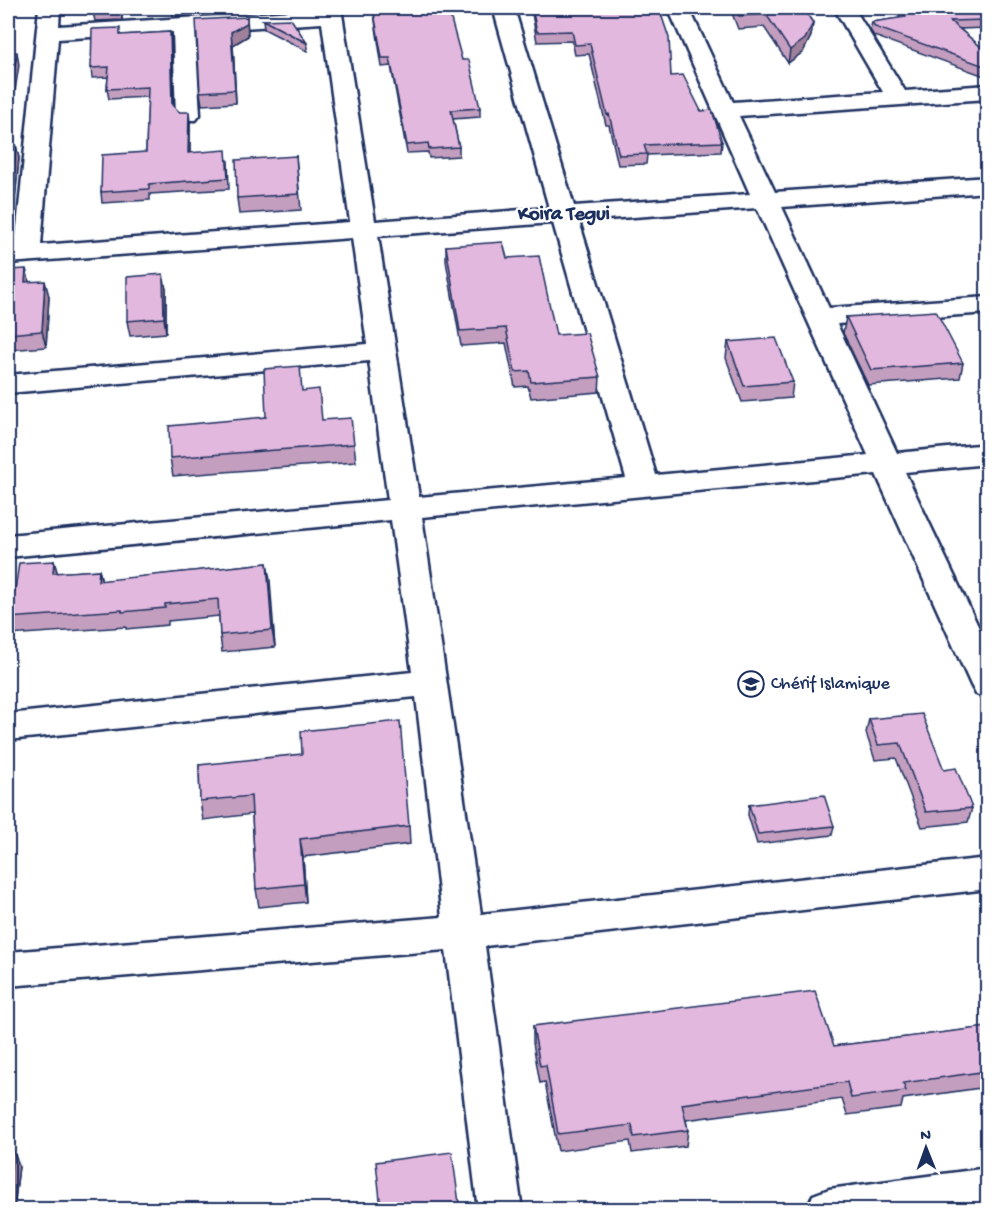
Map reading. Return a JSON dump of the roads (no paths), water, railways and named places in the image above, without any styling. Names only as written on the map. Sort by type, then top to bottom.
[{"type":"street","points":[[50,8],[17,254],[987,184]]},
{"type":"street","points":[[503,8],[644,487]]},
{"type":"street","points":[[678,8],[886,464],[976,634],[987,685]]},
{"type":"street","points":[[844,8],[898,98]]},
{"type":"street","points":[[47,33],[184,25],[331,12],[431,683],[500,1209]]},
{"type":"street","points":[[184,25],[188,115]]},
{"type":"street","points":[[724,110],[987,92]]},
{"type":"street","points":[[819,317],[987,305]]},
{"type":"street","points":[[8,384],[382,351]]},
{"type":"street","points":[[8,546],[987,454]]},
{"type":"street","points":[[8,727],[431,683]]},
{"type":"street","points":[[8,969],[464,932],[987,873]]},
{"type":"street","points":[[829,1209],[987,1189]]},
{"type":"place","name":"Chérif Islamique","points":[[751,684]]},
{"type":"district","name":"Koira Tegui","points":[[564,215]]}]
